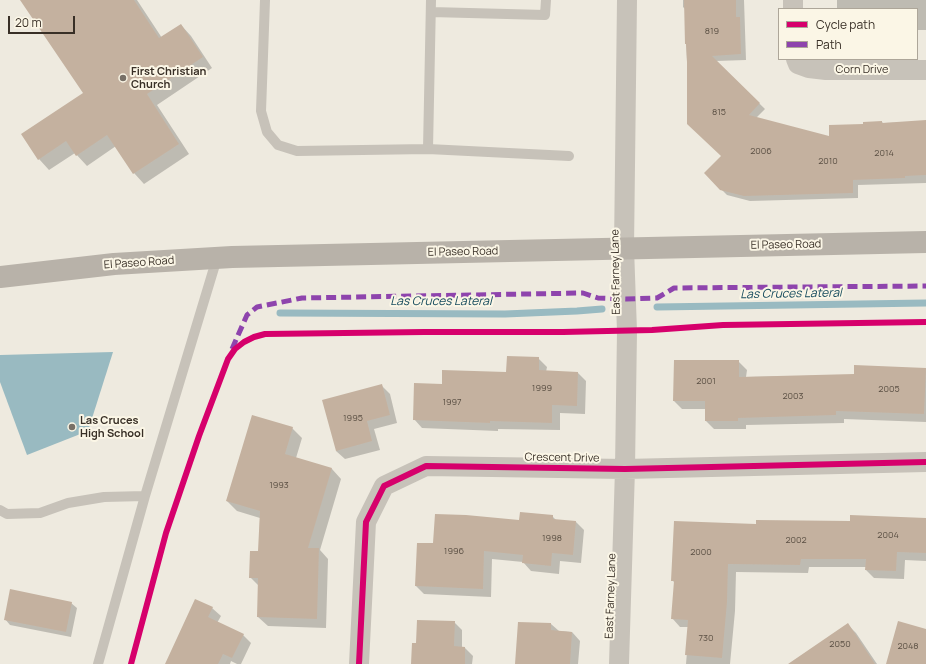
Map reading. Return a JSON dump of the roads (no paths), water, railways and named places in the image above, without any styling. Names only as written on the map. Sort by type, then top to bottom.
[{"type":"main road","name":"El Paseo Road","points":[[0,277],[114,264],[217,258],[926,242]]},
{"type":"street","name":"East Farney Lane","points":[[619,664],[625,469],[627,331],[624,248],[627,0]]},
{"type":"street","name":"Corn Drive","points":[[797,61],[809,68],[826,70],[926,70]]},
{"type":"street","name":"Crescent Drive","points":[[359,664],[366,522],[384,486],[426,466],[625,469],[926,462]]},
{"type":"lane","points":[[265,0],[261,111],[267,132],[278,145],[297,151],[428,149],[569,156]]},
{"type":"lane","points":[[428,149],[432,0]]},
{"type":"lane","points":[[431,12],[545,15],[546,0]]},
{"type":"lane","points":[[98,664],[145,496],[217,258]]},
{"type":"lane","points":[[0,510],[7,514],[40,513],[68,503],[104,496],[145,496]]},
{"type":"water","points":[[113,352],[88,431],[27,455],[0,382],[0,355]]},
{"type":"waterway","name":"Las Cruces Lateral","points":[[657,307],[926,303]]},
{"type":"waterway","name":"Las Cruces Lateral","points":[[280,313],[505,314],[602,309]]},
{"type":"place","name":"First Christian Church","points":[[123,78]]},
{"type":"place","name":"Las Cruces High School","points":[[72,427]]}]
